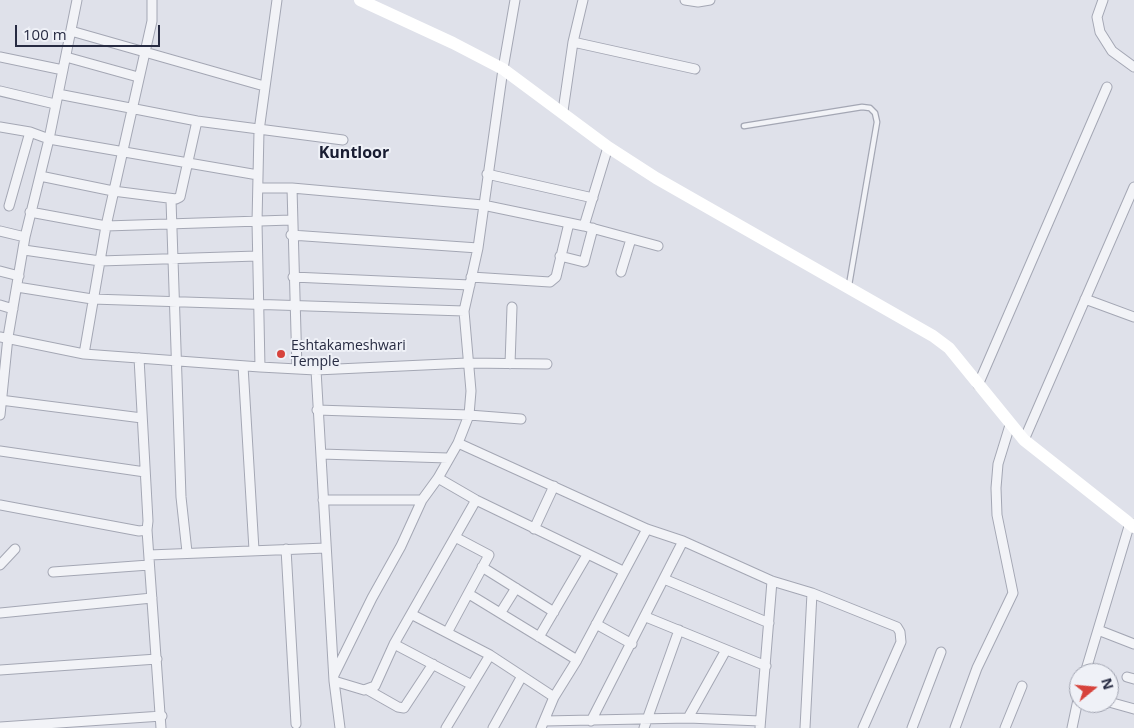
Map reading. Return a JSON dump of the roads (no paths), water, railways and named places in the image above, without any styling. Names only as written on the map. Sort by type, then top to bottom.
[{"type":"street","points":[[0,415],[4,337],[13,309],[30,212],[49,139],[77,0]]},
{"type":"street","points":[[84,354],[106,226],[130,110],[152,20],[152,0]]},
{"type":"street","points":[[260,367],[260,305],[257,256],[259,131],[277,0]]},
{"type":"street","points":[[360,0],[453,43],[503,69],[608,147],[656,178],[848,286],[944,344],[1024,440],[1132,525],[1089,663]]},
{"type":"street","points":[[334,678],[372,598],[401,546],[422,500],[438,478],[458,443],[469,414],[471,391],[464,311],[478,248],[503,69],[515,0]]},
{"type":"street","points":[[562,111],[573,42],[583,0]]},
{"type":"street","points":[[685,0],[710,0]]},
{"type":"street","points":[[1103,0],[1097,17],[1100,32],[1112,51],[1134,67]]},
{"type":"street","points":[[71,31],[264,86]]},
{"type":"street","points":[[573,42],[695,70]]},
{"type":"street","points":[[0,57],[63,70]]},
{"type":"street","points":[[66,57],[138,78]]},
{"type":"street","points":[[978,386],[1107,86]]},
{"type":"street","points":[[0,91],[55,104]]},
{"type":"street","points":[[58,94],[130,110],[197,121],[259,131],[342,140]]},
{"type":"street","points":[[40,176],[171,200],[180,197],[197,121]]},
{"type":"street","points":[[0,127],[30,132],[49,139],[258,175]]},
{"type":"street","points":[[9,206],[30,132]]},
{"type":"street","points":[[560,256],[584,262],[593,198],[608,147]]},
{"type":"street","points":[[488,174],[593,198]]},
{"type":"street","points":[[258,188],[292,188],[483,206],[589,227],[658,246]]},
{"type":"street","points":[[292,188],[291,235],[297,369]]},
{"type":"street","points":[[1024,440],[1133,190]]},
{"type":"street","points":[[171,200],[180,497],[187,552]]},
{"type":"street","points":[[30,212],[106,226],[292,220]]},
{"type":"street","points":[[293,277],[550,282],[556,277],[569,223]]},
{"type":"street","points":[[0,230],[25,237]]},
{"type":"street","points":[[291,235],[478,248]]},
{"type":"street","points":[[621,272],[631,239]]},
{"type":"street","points":[[24,250],[100,261],[257,256]]},
{"type":"street","points":[[0,271],[19,276]]},
{"type":"street","points":[[17,287],[92,299],[174,300],[260,305],[464,311]]},
{"type":"street","points":[[1085,299],[1134,318]]},
{"type":"street","points":[[0,305],[13,309]]},
{"type":"street","points":[[510,364],[512,307]]},
{"type":"street","points":[[4,337],[84,354],[316,370],[467,362],[547,364]]},
{"type":"street","points":[[139,358],[148,521],[146,530],[162,728]]},
{"type":"street","points":[[242,366],[254,550]]},
{"type":"street","points":[[316,370],[334,678],[340,728]]},
{"type":"street","points":[[1,400],[142,418]]},
{"type":"street","points":[[317,410],[469,414],[521,419]]},
{"type":"street","points":[[955,728],[977,668],[1013,593],[997,515],[996,488],[998,464],[1010,425]]},
{"type":"street","points":[[458,443],[647,529],[683,542],[772,581],[812,593],[897,628],[900,632],[901,642],[863,728]]},
{"type":"street","points":[[0,451],[146,472]]},
{"type":"street","points":[[321,454],[448,458]]},
{"type":"street","points":[[438,478],[476,500],[623,571]]},
{"type":"street","points":[[534,529],[554,486]]},
{"type":"street","points":[[323,500],[422,500]]},
{"type":"street","points":[[368,690],[375,686],[394,644],[476,500]]},
{"type":"street","points":[[0,505],[139,531],[146,530]]},
{"type":"street","points":[[647,529],[577,660],[554,697],[543,724],[591,721],[644,724],[688,718],[760,725],[772,581]]},
{"type":"street","points":[[448,631],[488,557],[488,553],[455,537]]},
{"type":"street","points":[[591,721],[683,542]]},
{"type":"street","points":[[148,555],[326,548]]},
{"type":"street","points":[[0,564],[15,549]]},
{"type":"street","points":[[286,549],[296,724]]},
{"type":"street","points":[[539,637],[587,555]]},
{"type":"street","points":[[53,572],[149,565]]},
{"type":"street","points":[[482,567],[554,612]]},
{"type":"street","points":[[664,579],[769,623]]},
{"type":"street","points":[[501,612],[516,588]]},
{"type":"street","points":[[805,728],[812,593]]},
{"type":"street","points":[[469,594],[577,660]]},
{"type":"street","points":[[0,613],[152,598]]},
{"type":"street","points":[[411,614],[448,631],[490,655],[554,697]]},
{"type":"street","points":[[646,616],[766,666]]},
{"type":"street","points":[[596,624],[632,644]]},
{"type":"street","points":[[644,724],[679,630]]},
{"type":"street","points":[[1098,630],[1134,644]]},
{"type":"street","points":[[394,644],[472,684]]},
{"type":"street","points":[[688,718],[726,650]]},
{"type":"street","points":[[912,728],[941,652]]},
{"type":"street","points":[[446,728],[490,655]]},
{"type":"street","points":[[0,670],[157,659]]},
{"type":"street","points":[[334,678],[368,690],[398,708],[404,708],[432,664]]},
{"type":"street","points":[[492,728],[522,676]]},
{"type":"street","points":[[1005,728],[1022,686]]},
{"type":"street","points":[[1119,705],[1134,709]]},
{"type":"street","points":[[1072,728],[1075,713]]},
{"type":"street","points":[[0,727],[162,716]]},
{"type":"lane","points":[[744,126],[862,107],[870,108],[875,113],[877,122],[848,286]]},
{"type":"place","name":"Eshtakameshwari Temple","points":[[281,354]]},
{"type":"district","name":"Kuntloor","points":[[354,153]]}]
